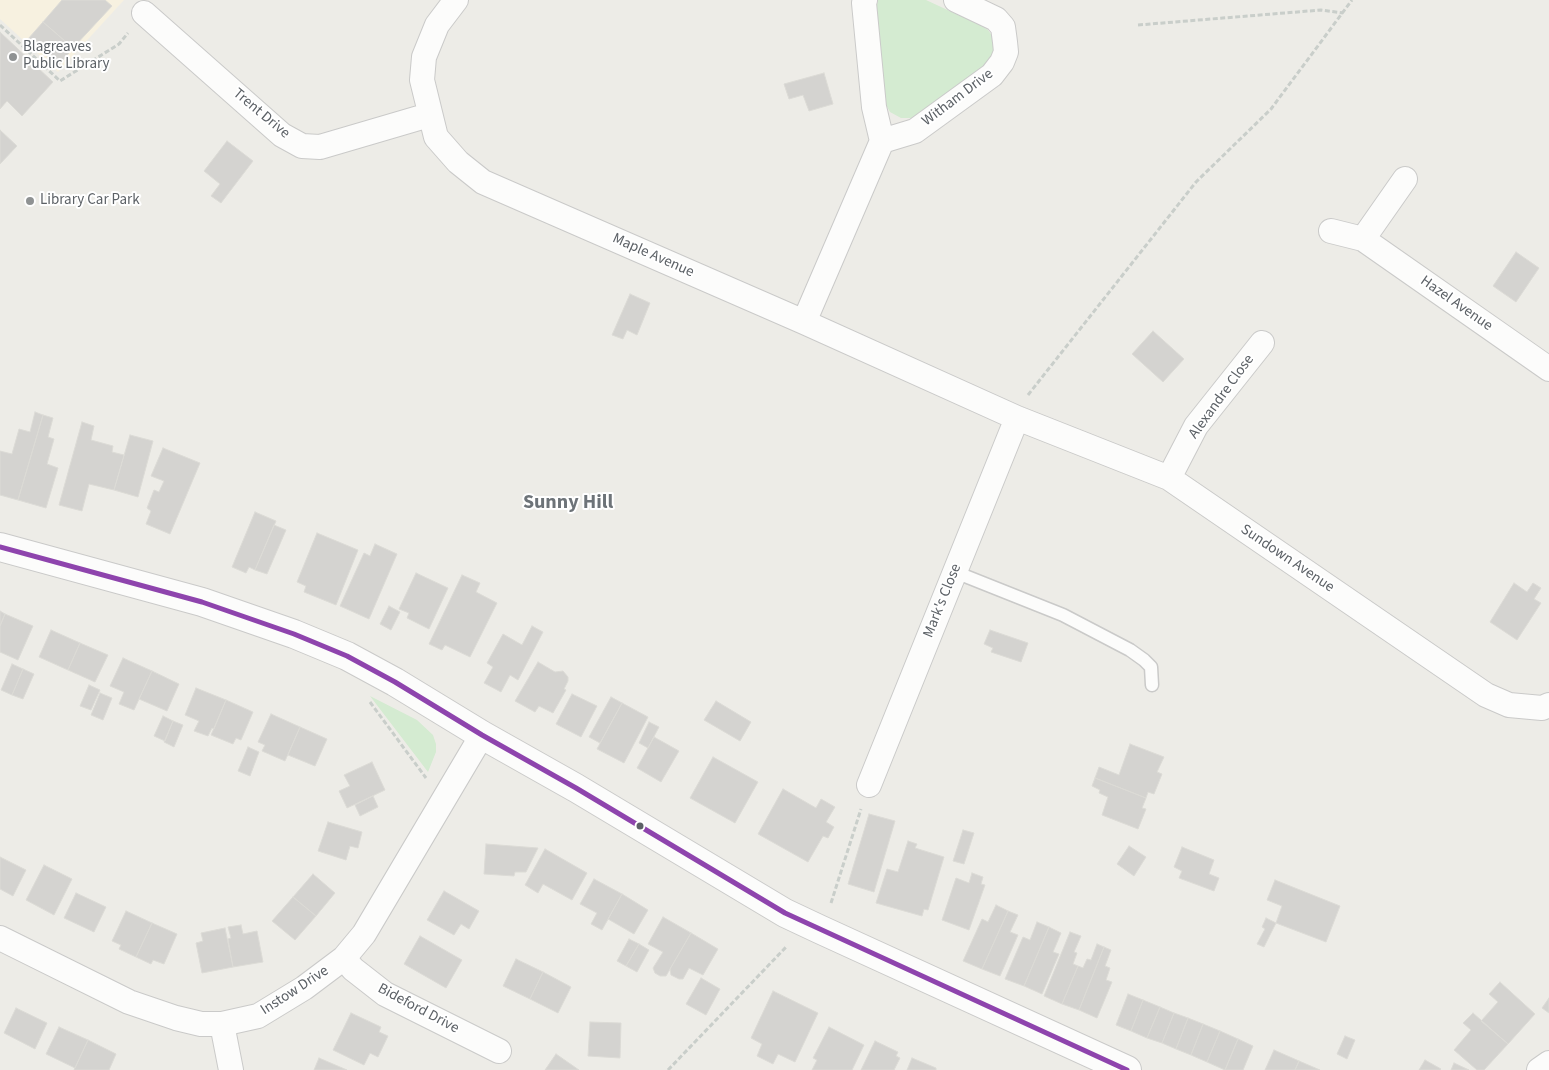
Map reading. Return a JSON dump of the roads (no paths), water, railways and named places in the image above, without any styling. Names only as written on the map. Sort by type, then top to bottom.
[{"type":"street","name":"Maple Avenue","points":[[456,0],[437,25],[424,57],[422,80],[429,115],[436,137],[458,162],[483,182],[804,322],[1017,418]]},
{"type":"street","points":[[804,322],[882,141],[874,107],[864,2],[866,0]]},
{"type":"street","name":"Witham Drive","points":[[882,141],[915,131],[992,75],[1002,62],[1006,52],[1003,27],[996,19],[956,0]]},
{"type":"street","name":"Trent Drive","points":[[144,13],[282,135],[302,146],[320,147],[429,115]]},
{"type":"street","points":[[1363,239],[1405,179]]},
{"type":"street","name":"Hazel Avenue","points":[[1331,231],[1363,239],[1549,369]]},
{"type":"street","name":"Alexandre Close","points":[[1169,478],[1196,426],[1262,343]]},
{"type":"street","name":"Sundown Avenue","points":[[1017,418],[1169,478],[1486,695],[1509,704],[1542,708],[1549,705]]},
{"type":"street","name":"Mark's Close","points":[[869,785],[1017,418]]},
{"type":"street","points":[[0,547],[202,602],[294,634],[347,656],[395,682],[482,735],[576,788],[803,922],[1127,1070]]},
{"type":"street","name":"Instow Drive","points":[[0,938],[129,1002],[176,1018],[201,1024],[222,1024],[258,1016],[304,988],[344,958],[364,934],[482,735]]},
{"type":"street","name":"Bideford Drive","points":[[344,958],[353,969],[385,994],[499,1051]]},
{"type":"street","points":[[222,1024],[231,1070]]},
{"type":"street","points":[[1539,1070],[1549,1063]]},
{"type":"lane","points":[[955,572],[1062,615],[1130,650],[1151,667],[1152,686]]},
{"type":"place","name":"Blagreaves Public Library","points":[[13,57]]},
{"type":"place","name":"Library Car Park","points":[[30,201]]},
{"type":"district","name":"Sunny Hill","points":[[568,504]]}]
